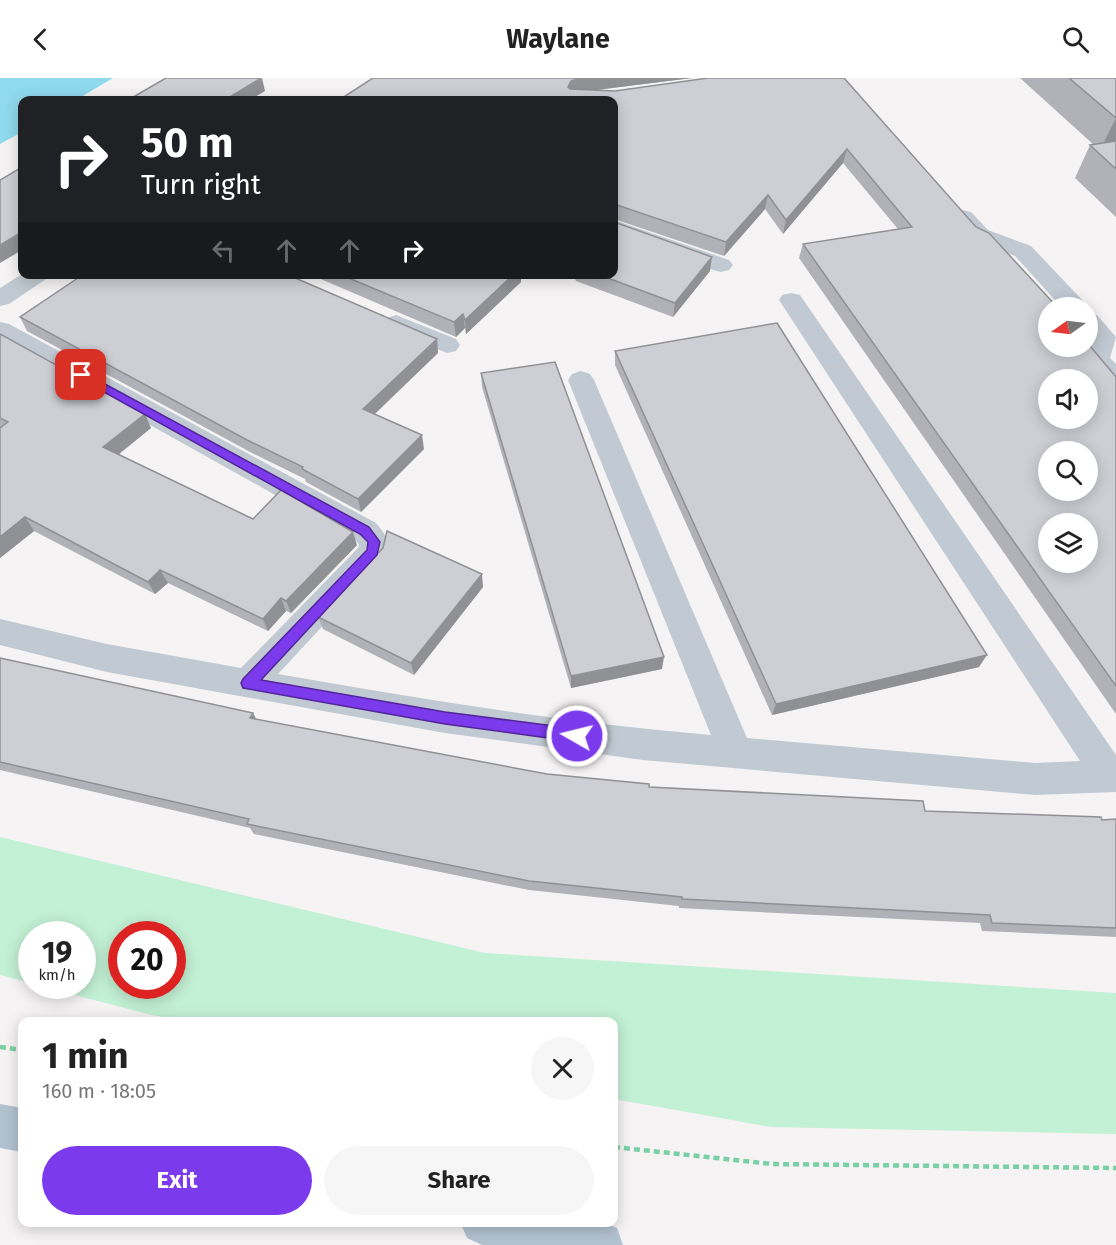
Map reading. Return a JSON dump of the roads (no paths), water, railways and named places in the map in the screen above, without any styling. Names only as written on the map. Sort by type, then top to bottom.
[{"type":"main road","points":[[0,1126],[18,1130]]},
{"type":"main road","points":[[508,1227],[600,1245]]},
{"type":"lane","points":[[949,201],[980,236],[1023,250],[1066,297]]},
{"type":"lane","points":[[618,227],[721,265]]},
{"type":"lane","points":[[0,299],[30,279]]},
{"type":"lane","points":[[791,300],[1113,776]]},
{"type":"lane","points":[[374,314],[447,345]]},
{"type":"lane","points":[[0,330],[365,531],[374,542],[373,552],[248,683]]},
{"type":"lane","points":[[1098,331],[1103,337],[1098,353]]},
{"type":"lane","points":[[1097,357],[1116,381]]},
{"type":"lane","points":[[581,380],[736,754]]},
{"type":"lane","points":[[0,632],[107,658],[445,718],[643,745],[1035,779],[1113,776]]},
{"type":"water","points":[[0,78],[113,78],[83,96],[18,96],[18,134],[0,144]]}]
